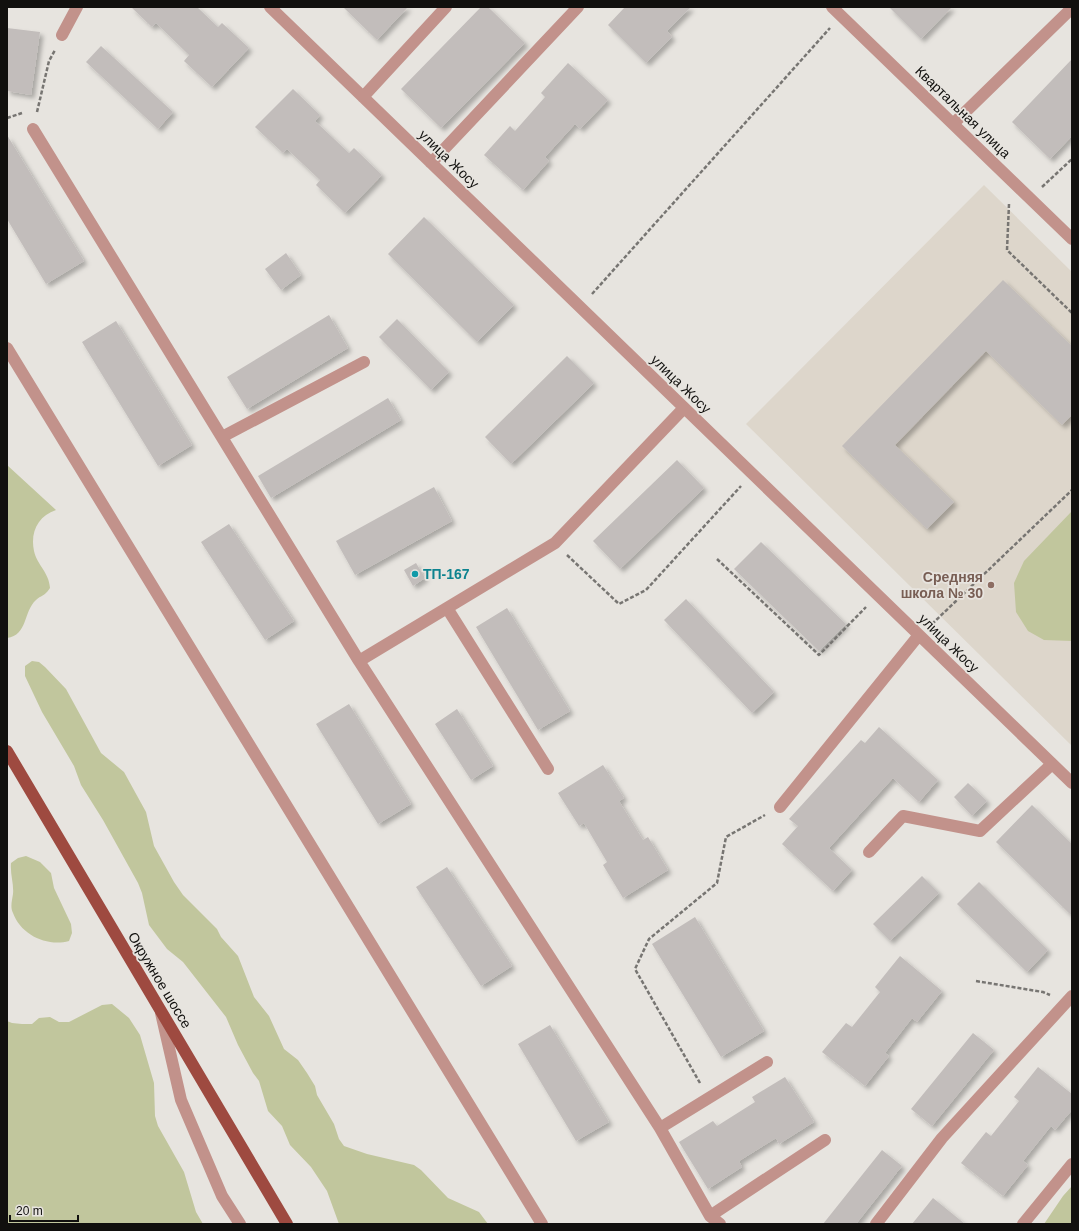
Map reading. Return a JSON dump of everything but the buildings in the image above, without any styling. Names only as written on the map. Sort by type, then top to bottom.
[{"type":"main road","name":"Окружное шоссе","points":[[7,751],[287,1224]]},
{"type":"street","points":[[62,35],[77,7]]},
{"type":"street","name":"улица Жосу","points":[[270,7],[1072,784]]},
{"type":"street","points":[[363,96],[446,7]]},
{"type":"street","points":[[431,163],[578,7]]},
{"type":"street","points":[[953,124],[1072,8]]},
{"type":"street","name":"Квартальная улица","points":[[841,10],[953,124],[1072,239]]},
{"type":"street","points":[[34,129],[359,661],[660,1128],[710,1216],[720,1224]]},
{"type":"street","points":[[7,348],[542,1224]]},
{"type":"street","points":[[222,437],[364,362]]},
{"type":"street","points":[[359,661],[555,544],[684,408]]},
{"type":"street","points":[[447,608],[548,769]]},
{"type":"street","points":[[780,807],[919,635]]},
{"type":"street","points":[[869,852],[903,816],[980,832],[1052,764]]},
{"type":"street","points":[[876,1224],[942,1138],[1069,999]]},
{"type":"street","points":[[160,1011],[181,1100],[222,1196],[240,1224]]},
{"type":"street","points":[[660,1128],[767,1062]]},
{"type":"street","points":[[710,1216],[825,1140]]},
{"type":"street","points":[[1023,1224],[1072,1164]]},
{"type":"path","points":[[580,307],[841,10]]},
{"type":"path","points":[[34,129],[49,60],[62,35]]},
{"type":"path","points":[[1030,198],[1072,159]]},
{"type":"path","points":[[1010,200],[1007,250],[1072,313]]},
{"type":"path","points":[[555,544],[619,604],[646,590],[752,474]]},
{"type":"path","points":[[919,635],[1072,490]]},
{"type":"path","points":[[717,560],[819,655],[878,596]]},
{"type":"path","points":[[708,1098],[635,969],[649,939],[717,883],[726,837],[780,807]]},
{"type":"path","points":[[976,981],[1043,992],[1069,999]]},
{"type":"shaded area","name":"Средняя школа № 30","points":[[984,185],[1072,272],[1072,746],[746,424]]},
{"type":"green space","points":[[7,465],[56,510],[44,516],[34,531],[33,537],[34,551],[48,577],[50,588],[32,605],[19,632],[14,636],[7,638]]},
{"type":"green space","points":[[1072,511],[1072,641],[1044,640],[1028,631],[1016,612],[1014,583],[1024,561]]},
{"type":"green space","points":[[32,661],[39,662],[66,689],[101,753],[124,772],[146,812],[154,846],[174,882],[183,895],[217,929],[221,937],[238,956],[254,997],[269,1016],[284,1049],[298,1060],[315,1086],[317,1095],[334,1124],[339,1139],[344,1146],[367,1154],[414,1165],[421,1170],[448,1198],[479,1212],[488,1224],[339,1224],[327,1191],[311,1167],[290,1145],[282,1126],[268,1111],[259,1081],[238,1045],[226,1017],[183,962],[167,949],[149,925],[142,893],[138,883],[103,820],[81,785],[74,766],[42,712],[25,676],[25,666]]},
{"type":"green space","points":[[26,856],[40,862],[51,873],[54,888],[71,924],[72,933],[69,941],[52,942],[36,938],[22,928],[17,921],[12,908],[13,890],[11,863],[18,858]]},
{"type":"green space","points":[[112,1004],[129,1018],[140,1035],[154,1083],[155,1116],[158,1126],[184,1172],[196,1212],[203,1224],[7,1224],[7,1021],[12,1023],[32,1024],[39,1018],[50,1017],[59,1022],[69,1022],[102,1005]]},
{"type":"green space","points":[[1072,1186],[1072,1224],[1044,1224],[1063,1196]]},
{"type":"place","name":"ТП-167","points":[[415,574]]},
{"type":"place","name":"Средняя школа № 30","points":[[991,585]]}]
